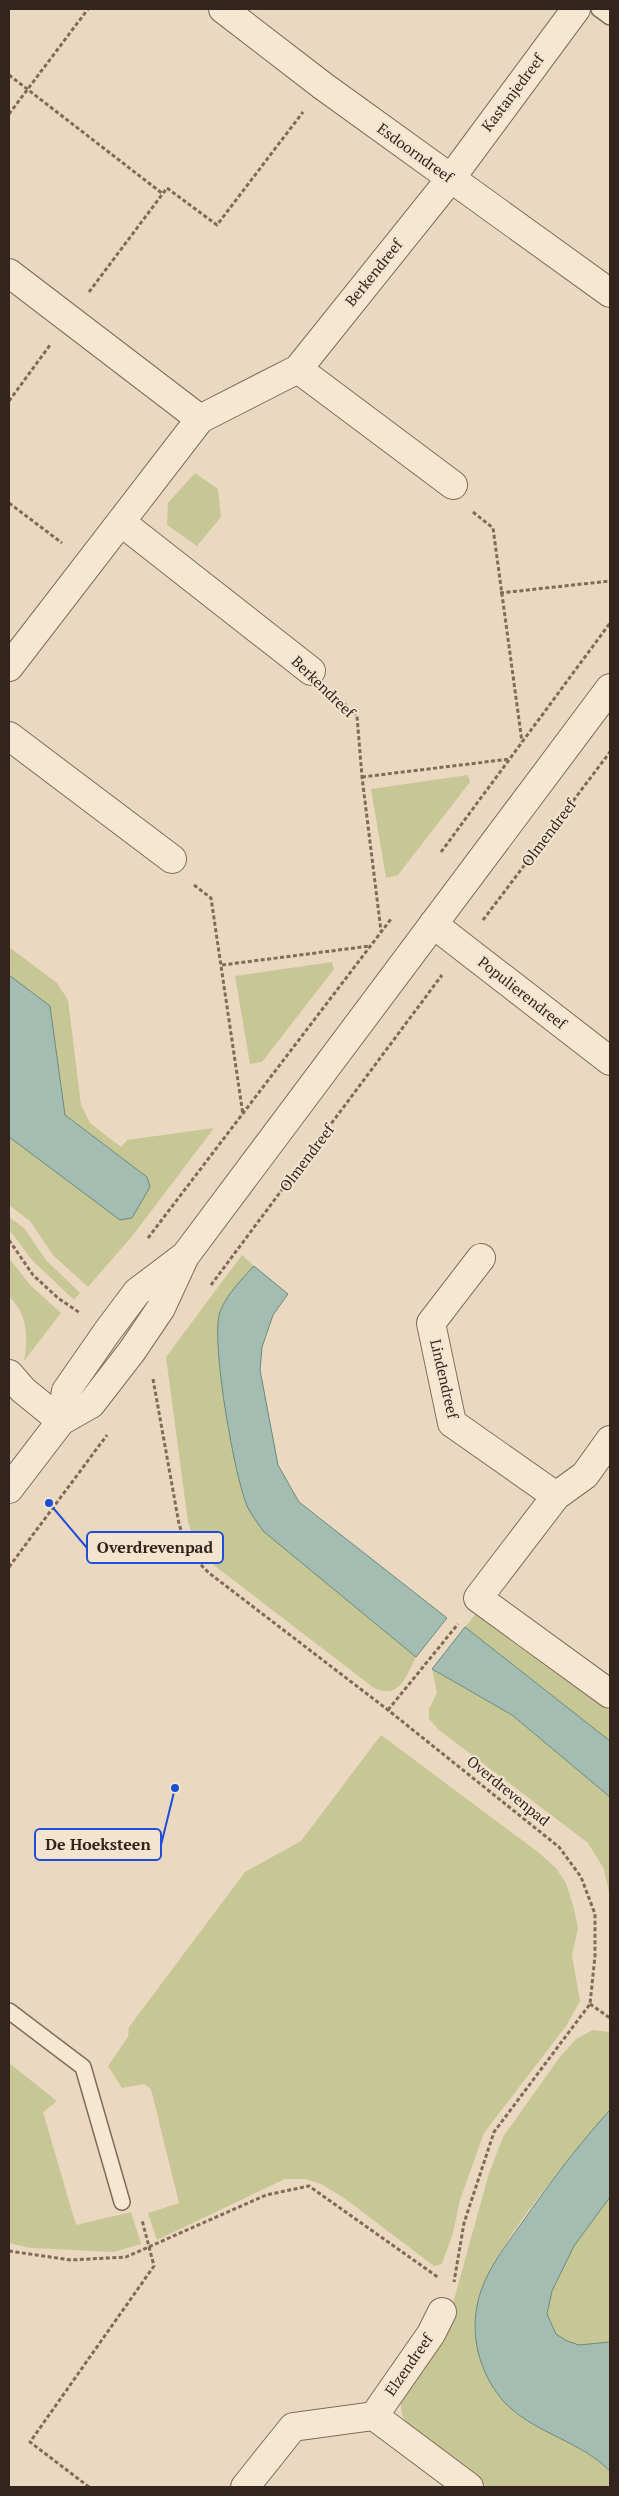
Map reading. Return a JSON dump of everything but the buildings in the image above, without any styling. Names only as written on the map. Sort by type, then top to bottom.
[{"type":"street","name":"Esdoorndreef","points":[[223,9],[323,86],[610,293]]},
{"type":"street","name":"Kastanjedreef","points":[[450,178],[576,9]]},
{"type":"street","name":"Berkendreef","points":[[9,667],[200,419],[298,369],[450,178]]},
{"type":"street","points":[[9,274],[70,318],[200,419]]},
{"type":"street","points":[[298,369],[453,485]]},
{"type":"street","name":"Berkendreef","points":[[121,522],[311,671]]},
{"type":"street","points":[[9,1489],[61,1421],[66,1391],[137,1292],[185,1256],[610,688]]},
{"type":"street","points":[[9,736],[172,859]]},
{"type":"street","name":"Populierendreef","points":[[433,924],[610,1062]]},
{"type":"street","name":"Lindendreef","points":[[481,1258],[431,1323],[452,1423],[556,1496]]},
{"type":"street","points":[[9,1374],[23,1390],[61,1421]]},
{"type":"street","points":[[610,1440],[584,1475],[556,1496],[478,1598],[610,1694]]},
{"type":"street","name":"Elzendreef","points":[[374,2416],[432,2334],[448,2300]]},
{"type":"street","points":[[246,2487],[292,2427],[374,2416],[470,2487]]},
{"type":"lane","points":[[599,9],[610,17]]},
{"type":"lane","points":[[9,2011],[83,2068],[122,2202]]},
{"type":"path","points":[[9,114],[88,9]]},
{"type":"path","points":[[9,75],[163,194]]},
{"type":"path","points":[[9,400],[167,188],[217,226],[323,86]]},
{"type":"path","points":[[453,485],[462,503],[492,528],[522,743]]},
{"type":"path","points":[[9,503],[89,564]]},
{"type":"path","points":[[500,593],[610,581]]},
{"type":"path","points":[[439,855],[610,623]]},
{"type":"path","name":"Berkendreef","points":[[311,671],[357,716],[362,777],[381,932]]},
{"type":"path","name":"Olmendreef","points":[[210,1286],[610,752]]},
{"type":"path","points":[[362,777],[510,759]]},
{"type":"path","points":[[172,859],[177,871],[211,898],[243,1116]]},
{"type":"path","points":[[147,1240],[392,918]]},
{"type":"path","points":[[222,965],[371,946]]},
{"type":"path","points":[[9,1240],[33,1275],[58,1298],[82,1314]]},
{"type":"path","points":[[76,1322],[88,1307]]},
{"type":"path","name":"Overdrevenpad","points":[[152,1375],[179,1524],[188,1552],[209,1573],[388,1710],[559,1847],[582,1877],[595,1914],[595,1956],[590,2004]]},
{"type":"path","points":[[9,1567],[113,1428]]},
{"type":"path","points":[[388,1710],[426,1666],[460,1621]]},
{"type":"path","points":[[9,2251],[71,2260],[126,2257],[266,2195],[309,2186],[448,2300],[464,2223],[494,2132],[590,2004],[610,2018]]},
{"type":"path","points":[[89,2487],[30,2442],[154,2266],[141,2214],[122,2202]]},
{"type":"green space","points":[[195,473],[218,489],[221,517],[197,546],[167,525],[168,503]]},
{"type":"green space","points":[[468,775],[470,782],[398,875],[386,878],[371,789]]},
{"type":"green space","points":[[9,947],[57,983],[68,1000],[81,1105],[90,1123],[121,1147],[127,1140],[214,1128],[133,1235],[88,1287],[53,1255],[30,1221],[9,1205],[9,1137],[120,1220],[147,1177],[65,1115],[50,1006],[9,975]]},
{"type":"green space","points":[[332,962],[334,969],[262,1062],[250,1064],[235,976]]},
{"type":"green space","points":[[9,1217],[24,1228],[46,1260],[80,1293],[74,1300],[31,1259],[9,1229]]},
{"type":"green space","points":[[242,1255],[254,1266],[239,1283],[218,1348],[223,1396],[238,1477],[248,1508],[263,1531],[416,1657],[401,1684],[390,1691],[374,1688],[215,1566],[198,1546],[188,1522],[166,1357]]},
{"type":"green space","points":[[9,1258],[31,1286],[61,1313],[24,1361],[25,1327],[20,1311],[9,1297]]},
{"type":"green space","points":[[479,1610],[610,1711],[610,1741],[465,1627]]},
{"type":"green space","points":[[432,1669],[512,1715],[610,1797],[610,1897],[604,1869],[588,1843],[439,1730],[429,1719],[429,1709],[437,1693]]},
{"type":"green space","points":[[381,1735],[538,1852],[556,1868],[566,1883],[578,1928],[572,1955],[580,2001],[566,2026],[484,2133],[460,2200],[453,2233],[442,2264],[434,2266],[344,2198],[321,2184],[305,2179],[285,2179],[157,2240],[148,2213],[179,2203],[151,2089],[144,2084],[122,2088],[108,2066],[128,2037],[129,2027],[245,1872],[301,1841]]},
{"type":"green space","points":[[593,2030],[610,2032],[611,2087],[609,2112],[555,2176],[507,2241],[483,2285],[477,2305],[475,2327],[481,2361],[496,2391],[507,2404],[535,2425],[597,2460],[610,2471],[610,2487],[487,2487],[412,2431],[403,2416],[401,2398],[447,2325],[489,2173],[503,2137],[559,2058],[576,2039]]},
{"type":"green space","points":[[9,2063],[57,2101],[43,2112],[76,2225],[131,2212],[141,2244],[114,2252],[30,2248],[9,2243]]},
{"type":"green space","points":[[610,2197],[610,2342],[579,2345],[567,2341],[556,2334],[547,2314],[552,2291],[574,2246]]},
{"type":"shaded area","points":[[9,975],[50,1006],[65,1115],[147,1177],[150,1187],[132,1218],[120,1220],[9,1137]]},
{"type":"shaded area","points":[[254,1266],[288,1294],[273,1315],[262,1347],[260,1370],[278,1465],[299,1502],[447,1618],[416,1657],[263,1531],[248,1508],[237,1470],[225,1410],[218,1350],[218,1327],[220,1312],[226,1299]]},
{"type":"shaded area","points":[[465,1627],[610,1741],[610,1797],[512,1715],[432,1669]]},
{"type":"shaded area","points":[[610,2110],[610,2197],[574,2246],[552,2291],[547,2314],[556,2334],[567,2341],[579,2345],[610,2342],[610,2471],[586,2452],[531,2423],[506,2404],[490,2383],[484,2371],[477,2346],[475,2319],[480,2294],[497,2259],[556,2176]]},
{"type":"place","name":"Overdrevenpad","points":[[49,1503]]},
{"type":"place","name":"De Hoeksteen","points":[[175,1788]]}]
